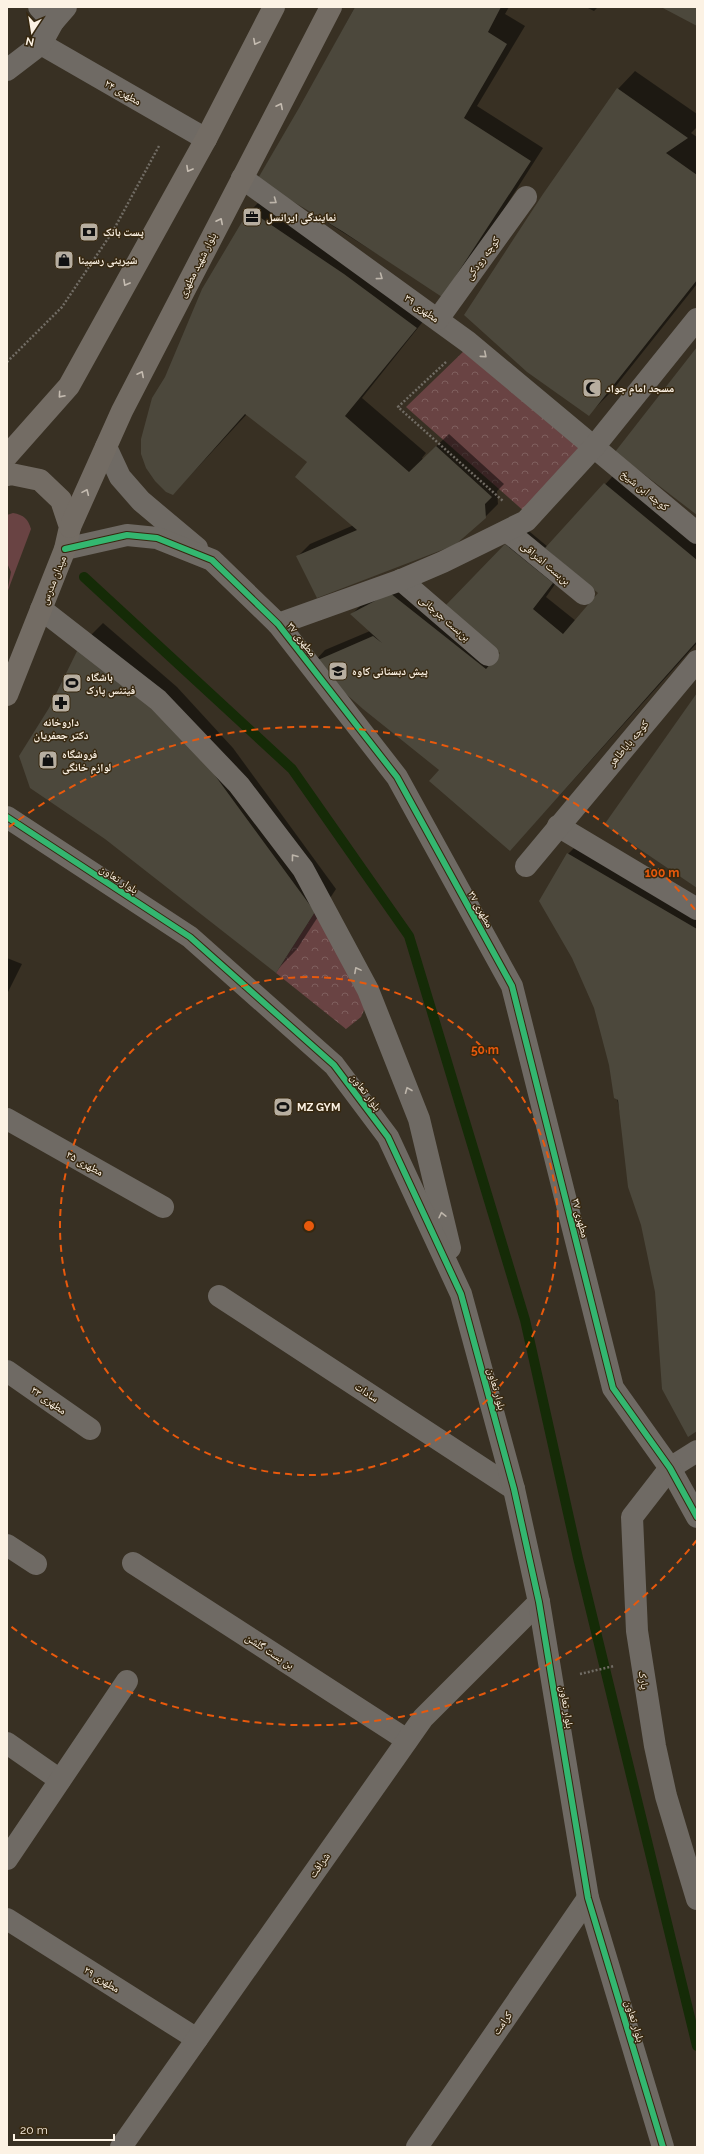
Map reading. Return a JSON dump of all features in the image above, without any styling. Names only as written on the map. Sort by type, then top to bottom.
[{"type":"main road","points":[[7,456],[69,386],[206,139],[274,7]]},
{"type":"main road","name":"بلوار شهید مطهری","points":[[70,527],[122,411],[331,7]]},
{"type":"main road","points":[[7,475],[11,474],[40,480],[61,500],[70,527]]},
{"type":"main road","name":"میدان مدرس","points":[[7,695],[65,549],[70,527]]},
{"type":"street","points":[[7,70],[41,44],[53,12]]},
{"type":"street","name":"مطهری ۲۴","points":[[41,44],[206,139]]},
{"type":"street","name":"مطهری ۳۹","points":[[242,178],[468,342],[593,448]]},
{"type":"street","name":"کوچه رودکی","points":[[438,319],[526,197]]},
{"type":"street","points":[[278,624],[401,580],[517,526],[593,448],[697,319]]},
{"type":"street","points":[[106,447],[120,477],[141,501],[212,560]]},
{"type":"street","name":"کوچه ابن شیخ","points":[[593,448],[697,533]]},
{"type":"street","name":"بن‌بست اشراقی","points":[[517,526],[584,594]]},
{"type":"street","name":"مطهری ۳۷","points":[[65,549],[127,535],[157,538],[212,560],[278,624],[397,777],[512,986],[613,1388],[670,1468],[697,1517]]},
{"type":"street","name":"بن‌بست جرجانی","points":[[401,580],[488,655]]},
{"type":"street","points":[[41,609],[158,700],[239,785],[303,869],[368,990],[419,1119],[461,1294]]},
{"type":"street","name":"کوچه باباطاهر","points":[[526,866],[697,661]]},
{"type":"street","name":"بلوار تعاون","points":[[7,817],[190,937],[334,1065],[388,1138],[461,1294],[514,1488],[539,1602],[588,1898],[662,2147]]},
{"type":"street","points":[[558,826],[697,909]]},
{"type":"street","name":"مطهری ۳۵","points":[[7,1119],[163,1207]]},
{"type":"street","name":"سادات","points":[[219,1296],[514,1488]]},
{"type":"street","name":"مطهری ۳۳","points":[[7,1371],[90,1429]]},
{"type":"street","points":[[670,1468],[697,1451]]},
{"type":"street","name":"پارک","points":[[670,1468],[632,1517],[637,1631],[655,1746],[666,1796],[697,1900]]},
{"type":"street","points":[[7,1545],[36,1564]]},
{"type":"street","name":"بن بست گلشن","points":[[133,1563],[407,1740]]},
{"type":"street","name":"شرافت","points":[[120,2147],[423,1718],[539,1602]]},
{"type":"street","points":[[7,1859],[127,1681]]},
{"type":"street","points":[[7,1743],[60,1780]]},
{"type":"street","name":"کرامت","points":[[417,2147],[588,1898]]},
{"type":"street","name":"مطهری ۲۹","points":[[7,1919],[196,2039]]},
{"type":"path","points":[[7,362],[62,308],[113,231],[172,120]]},
{"type":"path","points":[[468,342],[398,407],[517,526]]},
{"type":"path","points":[[578,1675],[616,1666]]},
{"type":"green space","points":[[467,348],[586,447],[526,513],[406,407]]},
{"type":"green space","points":[[13,513],[25,518],[31,529],[7,593],[11,572],[7,563],[7,515]]},
{"type":"green space","points":[[315,912],[367,1003],[361,1017],[346,1029],[276,973]]},
{"type":"building","points":[[355,7],[501,7],[488,32],[507,44],[464,118],[531,161],[442,297],[342,231],[257,180]]},
{"type":"building","points":[[661,7],[697,7],[697,26]]},
{"type":"building","points":[[617,88],[688,138],[666,153],[697,175],[697,280],[589,416],[527,372],[464,315],[543,194]]},
{"type":"building","points":[[249,210],[344,274],[417,328],[345,416],[409,472],[436,446],[492,497],[485,504],[486,518],[455,545],[317,598],[296,556],[357,530],[295,477],[307,462],[245,414],[173,495],[166,492],[155,481],[146,468],[141,454],[141,439],[152,398],[165,377],[202,289]]},
{"type":"building","points":[[697,347],[697,515],[615,452]]},
{"type":"building","points":[[604,483],[697,560],[697,641],[510,851],[429,781],[439,770],[363,709],[311,663],[373,636],[382,643],[350,614],[390,593],[486,669],[500,653],[445,606],[505,544],[553,583],[533,609],[563,634],[598,593],[545,548]]},
{"type":"building","points":[[80,645],[155,709],[211,770],[315,912],[276,973],[105,839],[30,788],[19,756],[49,708]]},
{"type":"building","points":[[697,693],[697,888],[604,825]]},
{"type":"building","points":[[567,853],[697,929],[697,1431],[688,1437],[662,1389],[655,1292],[641,1225],[628,1187],[618,1100],[614,1098],[609,1065],[594,1008],[572,958],[539,901]]},
{"type":"waterway","points":[[84,577],[292,769],[409,936],[525,1320],[578,1558],[697,2046]]},
{"type":"cycle path","points":[[65,549],[127,535],[157,538],[212,560],[278,624],[397,777],[512,986],[613,1388],[670,1468],[697,1517]]},
{"type":"cycle path","points":[[7,817],[190,937],[334,1065],[388,1137],[461,1294],[514,1489],[539,1602],[588,1898],[663,2147]]},
{"type":"place","name":"نمایندگی ایرانسل","points":[[252,217]]},
{"type":"place","name":"پست بانک","points":[[89,232]]},
{"type":"place","name":"شیرینی رسپینا","points":[[64,260]]},
{"type":"place","name":"مسجد امام جواد","points":[[592,388]]},
{"type":"place","name":"پیش دبستانی کاوه","points":[[338,671]]},
{"type":"place","name":"باشگاه فیتنس پارک","points":[[72,683]]},
{"type":"place","name":"داروخانه دکتر جعفریان","points":[[61,703]]},
{"type":"place","name":"فروشگاه لوازم خانگی","points":[[48,760]]},
{"type":"place","name":"MZ GYM","points":[[283,1107]]}]
